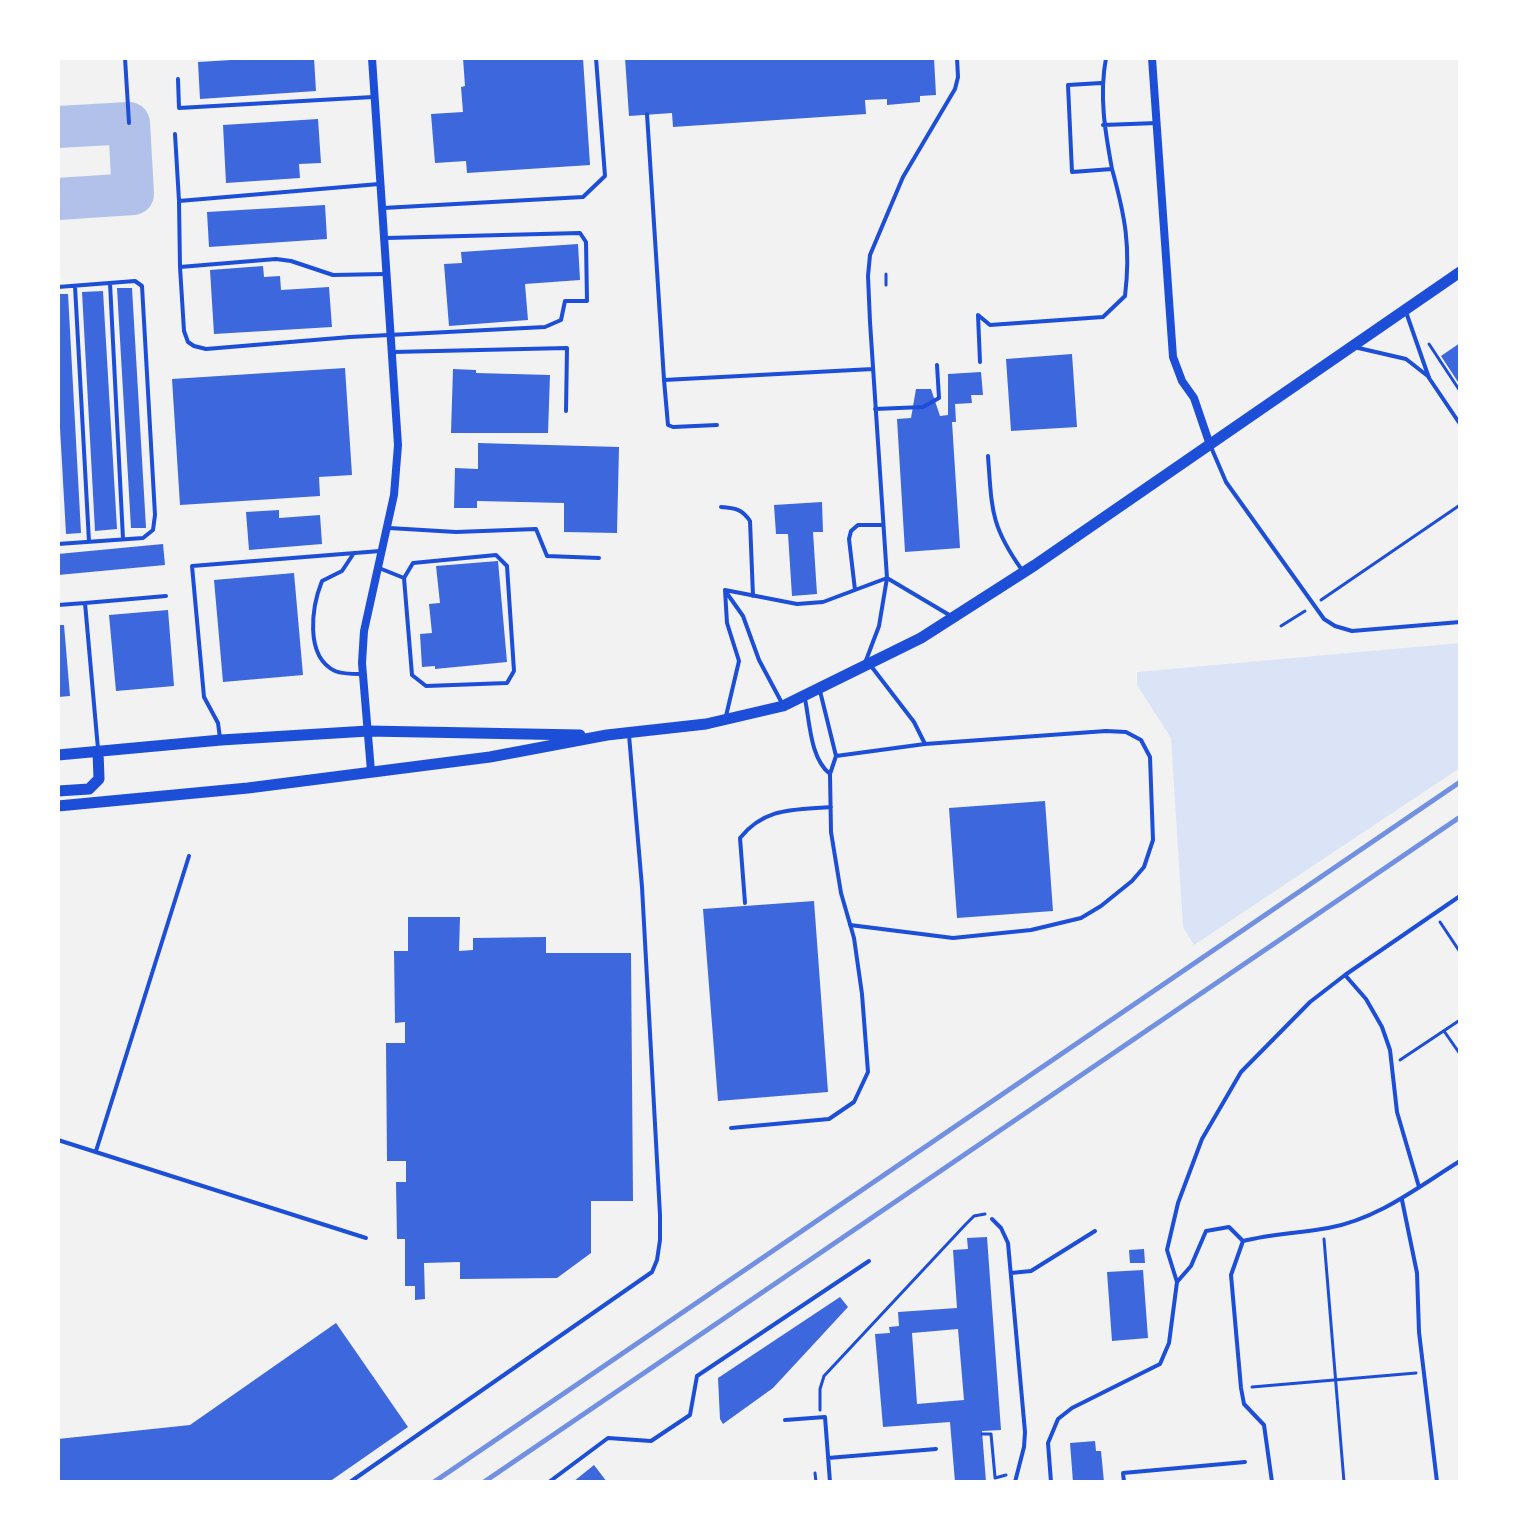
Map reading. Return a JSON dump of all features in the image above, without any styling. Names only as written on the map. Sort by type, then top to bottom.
[{"type":"main road","points":[[58,806],[248,788],[490,757],[607,735],[724,721],[783,706],[921,638],[953,618],[1460,272]]},
{"type":"main road","points":[[58,755],[368,731],[607,735]]},
{"type":"main road","points":[[58,791],[89,789],[99,779],[98,751]]},
{"type":"street","points":[[371,771],[363,675],[364,631],[394,495],[398,445],[372,58]]},
{"type":"street","points":[[1152,58],[1173,357],[1182,381],[1194,398],[1210,445]]},
{"type":"lane","points":[[125,58],[129,123]]},
{"type":"lane","points":[[383,208],[583,197],[605,176],[596,58]]},
{"type":"lane","points":[[925,744],[914,722],[866,666],[879,626],[887,578],[868,276],[870,255],[903,177],[955,89],[957,58]]},
{"type":"lane","points":[[980,362],[978,315],[990,325],[1103,317],[1125,296],[1128,243],[1124,210],[1103,125],[1101,83],[1106,58]]},
{"type":"lane","points":[[178,79],[179,108],[375,97]]},
{"type":"lane","points":[[1101,83],[1068,85],[1072,172],[1112,169]]},
{"type":"lane","points":[[647,114],[668,425],[717,425]]},
{"type":"lane","points":[[1103,125],[1157,123]]},
{"type":"lane","points":[[175,134],[184,333],[194,346],[213,348],[545,327],[561,320],[565,301],[587,301],[586,242],[580,233],[385,238]]},
{"type":"lane","points":[[179,201],[381,184]]},
{"type":"lane","points":[[180,267],[276,259],[333,275],[388,273]]},
{"type":"lane","points":[[58,287],[135,281],[142,286],[155,515],[153,530],[143,538],[58,544]]},
{"type":"lane","points":[[110,283],[123,539]]},
{"type":"lane","points":[[75,286],[89,542]]},
{"type":"lane","points":[[1405,310],[1429,378],[1460,424]]},
{"type":"lane","points":[[1351,347],[1406,359],[1429,378]]},
{"type":"lane","points":[[393,352],[567,348],[566,411]]},
{"type":"lane","points":[[875,409],[923,407],[939,398],[937,365]]},
{"type":"lane","points":[[664,380],[873,369]]},
{"type":"lane","points":[[1210,445],[1226,482],[1324,619],[1352,631],[1460,622]]},
{"type":"lane","points":[[988,456],[992,514],[1003,543],[1024,572]]},
{"type":"lane","points":[[721,507],[735,508],[750,521],[753,596]]},
{"type":"lane","points":[[855,590],[849,539],[851,531],[858,525],[884,525]]},
{"type":"lane","points":[[387,528],[456,532],[536,529],[547,556],[599,558]]},
{"type":"lane","points":[[221,740],[218,723],[204,697],[192,566],[380,551]]},
{"type":"lane","points":[[354,553],[342,571],[322,581],[317,594],[315,647],[322,662],[337,672],[363,675]]},
{"type":"lane","points":[[496,555],[507,566],[514,671],[507,683],[426,686],[412,675],[404,578],[413,563],[496,555]]},
{"type":"lane","points":[[376,567],[404,578]]},
{"type":"lane","points":[[725,590],[797,604],[823,602],[887,578]]},
{"type":"lane","points":[[887,578],[953,618]]},
{"type":"lane","points":[[725,590],[743,616],[759,660],[783,706]]},
{"type":"lane","points":[[724,721],[739,661],[727,623],[725,590]]},
{"type":"lane","points":[[58,605],[166,596]]},
{"type":"lane","points":[[85,603],[98,751]]},
{"type":"lane","points":[[731,1128],[829,1119],[854,1102],[868,1072],[862,994],[836,862],[830,774],[836,756],[819,689]]},
{"type":"lane","points":[[804,696],[815,752],[821,767],[830,774]]},
{"type":"lane","points":[[836,756],[925,744],[1106,731],[1126,732],[1141,740],[1150,757],[1153,840],[1144,867],[1132,881],[1081,918],[1031,930],[953,938],[850,925]]},
{"type":"lane","points":[[350,1482],[652,1272],[657,1260],[660,1215],[642,887],[629,733]]},
{"type":"lane","points":[[745,903],[740,838],[752,823],[779,811],[831,807]]},
{"type":"lane","points":[[96,1151],[189,856]]},
{"type":"lane","points":[[1051,1482],[1048,1443],[1058,1419],[1072,1408],[1160,1364],[1169,1343],[1177,1282],[1167,1250],[1178,1203],[1202,1139],[1241,1072],[1310,1002],[1460,896]]},
{"type":"lane","points":[[1345,975],[1366,999],[1382,1027],[1390,1050],[1397,1112],[1419,1187]]},
{"type":"lane","points":[[58,1140],[366,1238]]},
{"type":"lane","points":[[1243,1241],[1323,1229],[1359,1219],[1402,1200],[1460,1161]]},
{"type":"lane","points":[[1402,1200],[1417,1273],[1419,1332],[1437,1482]]},
{"type":"lane","points":[[992,1219],[1001,1228],[1008,1243],[1025,1432],[1015,1482]]},
{"type":"lane","points":[[1177,1282],[1191,1266],[1206,1231],[1229,1227],[1243,1241]]},
{"type":"lane","points":[[1011,1273],[1031,1271],[1095,1231]]},
{"type":"lane","points":[[1243,1241],[1231,1275],[1241,1388],[1244,1404],[1264,1425],[1272,1482]]},
{"type":"lane","points":[[549,1482],[608,1438],[651,1441],[690,1415],[697,1376],[869,1261]]},
{"type":"lane","points":[[785,1420],[825,1417],[830,1482]]},
{"type":"lane","points":[[828,1458],[936,1449]]},
{"type":"lane","points":[[1124,1482],[1123,1473],[1245,1462]]},
{"type":"path","points":[[886,274],[886,285]]},
{"type":"path","points":[[1429,343],[1460,391]]},
{"type":"path","points":[[1281,626],[1460,505]]},
{"type":"path","points":[[1434,914],[1460,952]]},
{"type":"path","points":[[1391,1067],[1460,1020]]},
{"type":"path","points":[[1444,1031],[1460,1054]]},
{"type":"path","points":[[820,1409],[820,1389],[824,1376],[974,1216],[983,1214],[992,1219]]},
{"type":"path","points":[[1323,1229],[1344,1482]]},
{"type":"path","points":[[1241,1388],[1424,1372]]},
{"type":"path","points":[[982,1434],[991,1434],[995,1479],[1006,1475]]},
{"type":"path","points":[[815,1473],[816,1482]]},
{"type":"shaded area","points":[[1460,643],[1460,768],[1194,945],[1183,927],[1171,738],[1137,685],[1137,672]]},
{"type":"building","points":[[314,58],[316,91],[200,99],[198,62]]},
{"type":"building","points":[[463,58],[583,58],[590,165],[467,173],[466,161],[435,163],[431,114],[463,112]]},
{"type":"building","points":[[625,58],[934,58],[936,95],[920,96],[920,102],[887,105],[887,99],[865,100],[866,114],[673,127],[672,113],[629,116]]},
{"type":"building","points":[[318,119],[321,163],[299,164],[300,178],[226,183],[223,125]]},
{"type":"building","points":[[325,205],[327,239],[209,247],[207,212]]},
{"type":"building","points":[[578,244],[580,280],[525,284],[528,320],[449,326],[444,264],[462,263],[461,252]]},
{"type":"building","points":[[263,266],[264,277],[280,276],[281,290],[329,287],[332,327],[214,334],[210,270]]},
{"type":"building","points":[[117,288],[132,288],[146,528],[131,528]]},
{"type":"building","points":[[103,291],[117,529],[95,531],[82,292]]},
{"type":"building","points":[[58,294],[68,294],[81,533],[66,534],[58,393]]},
{"type":"building","points":[[1460,343],[1460,385],[1441,356]]},
{"type":"building","points":[[1072,354],[1077,427],[1011,431],[1006,359]]},
{"type":"building","points":[[345,368],[352,475],[319,477],[320,496],[180,505],[172,379]]},
{"type":"building","points":[[453,369],[476,370],[476,373],[550,375],[548,433],[451,433]]},
{"type":"building","points":[[981,372],[983,395],[971,395],[972,403],[955,404],[956,422],[952,422],[960,548],[905,552],[897,419],[911,418],[916,389],[931,389],[940,416],[948,415],[948,374]]},
{"type":"building","points":[[478,443],[619,447],[617,533],[564,532],[564,503],[477,501],[477,508],[454,508],[455,468],[478,469]]},
{"type":"building","points":[[822,502],[823,532],[813,532],[817,594],[792,596],[788,534],[776,534],[774,505]]},
{"type":"building","points":[[279,510],[279,518],[320,515],[322,544],[249,550],[246,512]]},
{"type":"building","points":[[163,544],[165,565],[58,575],[58,554]]},
{"type":"building","points":[[498,561],[507,662],[435,669],[435,666],[422,667],[420,634],[432,633],[429,604],[440,603],[436,566]]},
{"type":"building","points":[[294,573],[303,675],[223,682],[214,580]]},
{"type":"building","points":[[168,610],[174,686],[116,691],[109,615]]},
{"type":"building","points":[[58,625],[64,625],[70,696],[58,697]]},
{"type":"building","points":[[1045,801],[1053,911],[957,918],[949,808]]},
{"type":"building","points":[[814,901],[828,1092],[718,1101],[703,909]]},
{"type":"building","points":[[408,917],[460,917],[459,951],[473,950],[473,938],[546,937],[546,953],[631,953],[633,1201],[591,1201],[591,1253],[557,1278],[460,1279],[460,1262],[424,1263],[425,1299],[415,1300],[415,1286],[405,1286],[405,1239],[397,1239],[396,1182],[406,1182],[406,1161],[387,1161],[386,1043],[405,1043],[405,1022],[395,1023],[394,951],[408,951]]},
{"type":"building","points":[[987,1237],[1001,1430],[982,1431],[986,1482],[955,1482],[950,1422],[883,1427],[875,1334],[890,1333],[889,1327],[899,1326],[898,1312],[957,1308],[953,1250],[968,1249],[967,1238]],"holes":[[[958,1329],[964,1400],[917,1404],[912,1333]]]},
{"type":"building","points":[[1144,1249],[1145,1263],[1130,1263],[1129,1250]]},
{"type":"building","points":[[1143,1270],[1148,1338],[1112,1341],[1107,1272]]},
{"type":"building","points":[[840,1297],[848,1307],[773,1388],[723,1424],[720,1419],[718,1378]]},
{"type":"building","points":[[336,1323],[408,1427],[329,1482],[58,1482],[58,1439],[190,1425]]},
{"type":"building","points":[[1095,1441],[1096,1451],[1101,1451],[1104,1482],[1073,1482],[1070,1443]]},
{"type":"building","points":[[594,1465],[607,1482],[573,1482]]},
{"type":"taxiway","points":[[58,127],[129,123],[133,194],[58,199]]},
{"type":"railway","points":[[434,1482],[1460,782]]},
{"type":"railway","points":[[484,1482],[1460,817]]}]
